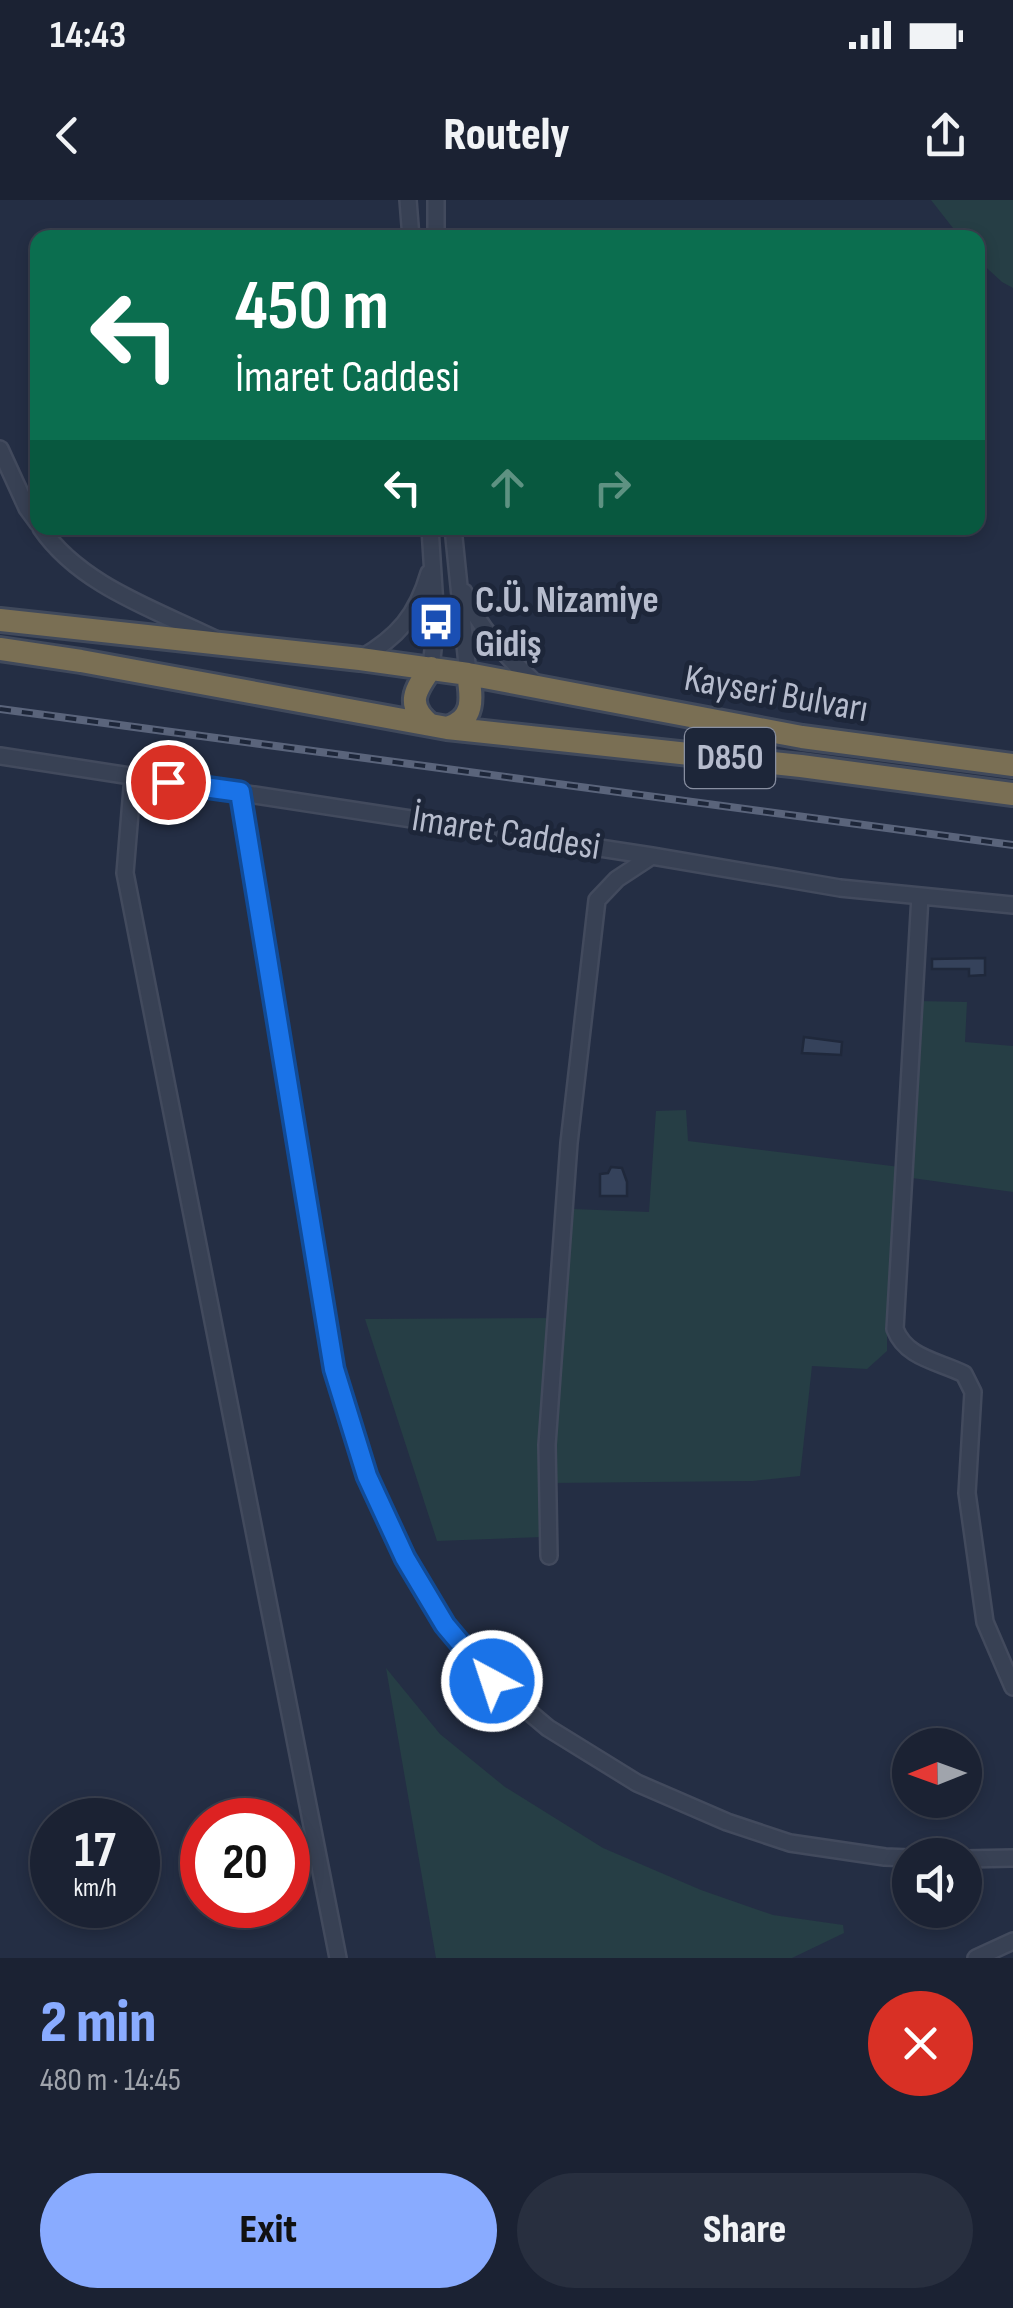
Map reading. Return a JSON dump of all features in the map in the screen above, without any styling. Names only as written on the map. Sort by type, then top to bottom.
[{"type":"highway","points":[[0,620],[360,658],[431,668],[468,674],[468,714],[460,722],[438,726],[419,716],[415,697],[431,668]]},
{"type":"highway","name":"Kayseri Bulvarı","points":[[0,648],[438,726],[1013,794]]},
{"type":"highway","name":"Kayseri Bulvarı","points":[[468,674],[802,737],[1013,765]]},
{"type":"street","points":[[408,200],[410,230]]},
{"type":"street","points":[[436,200],[436,230]]},
{"type":"street","points":[[0,449],[30,512]]},
{"type":"street","points":[[48,535],[72,563],[99,582],[227,645]]},
{"type":"street","points":[[430,535],[436,622],[431,668]]},
{"type":"street","points":[[454,535],[468,674]]},
{"type":"street","points":[[360,658],[383,646],[412,615],[420,603],[432,564]]},
{"type":"street","points":[[456,569],[480,626],[538,686]]},
{"type":"street","name":"İmaret Caddesi","points":[[0,756],[840,888],[1013,905]]},
{"type":"street","points":[[132,776],[125,873],[338,1958]]},
{"type":"street","points":[[240,792],[334,1369],[367,1476],[405,1558],[445,1625],[492,1681],[548,1728],[637,1783],[727,1822],[790,1843],[892,1857]]},
{"type":"street","points":[[549,1556],[547,1445],[554,1337],[569,1143],[596,900],[617,879],[652,856]]},
{"type":"street","points":[[920,896],[896,1328],[900,1341],[911,1351],[964,1374],[973,1392],[967,1492],[985,1622],[1013,1687]]},
{"type":"street","points":[[982,1859],[1013,1858]]},
{"type":"street","points":[[976,1958],[1013,1941]]},
{"type":"shaded area","points":[[931,200],[1013,200],[1013,288],[985,266],[985,230],[955,230]]},
{"type":"shaded area","points":[[917,1001],[967,1002],[965,1042],[1013,1046],[1013,1192],[912,1178],[901,1326],[887,1324],[887,1351],[867,1369],[812,1366],[800,1476],[753,1481],[551,1483],[543,1537],[437,1541],[365,1319],[559,1318],[572,1209],[649,1212],[656,1111],[686,1110],[688,1141],[900,1167]]},
{"type":"shaded area","points":[[386,1668],[440,1734],[505,1787],[603,1848],[701,1890],[773,1915],[843,1925],[844,1933],[792,1958],[436,1958]]},
{"type":"building","points":[[985,958],[985,975],[969,976],[969,969],[932,969],[932,959]]},
{"type":"building","points":[[804,1037],[842,1042],[841,1055],[802,1053]]},
{"type":"building","points":[[611,1167],[622,1168],[627,1196],[600,1196],[600,1174],[608,1173]]},
{"type":"railway","points":[[0,709],[1013,845]]},
{"type":"place","name":"C.Ü. Nizamiye Gidiş","points":[[436,622]]},
{"type":"route","points":[[168,782],[240,792],[334,1369],[367,1476],[405,1558],[445,1625],[492,1681]]}]
